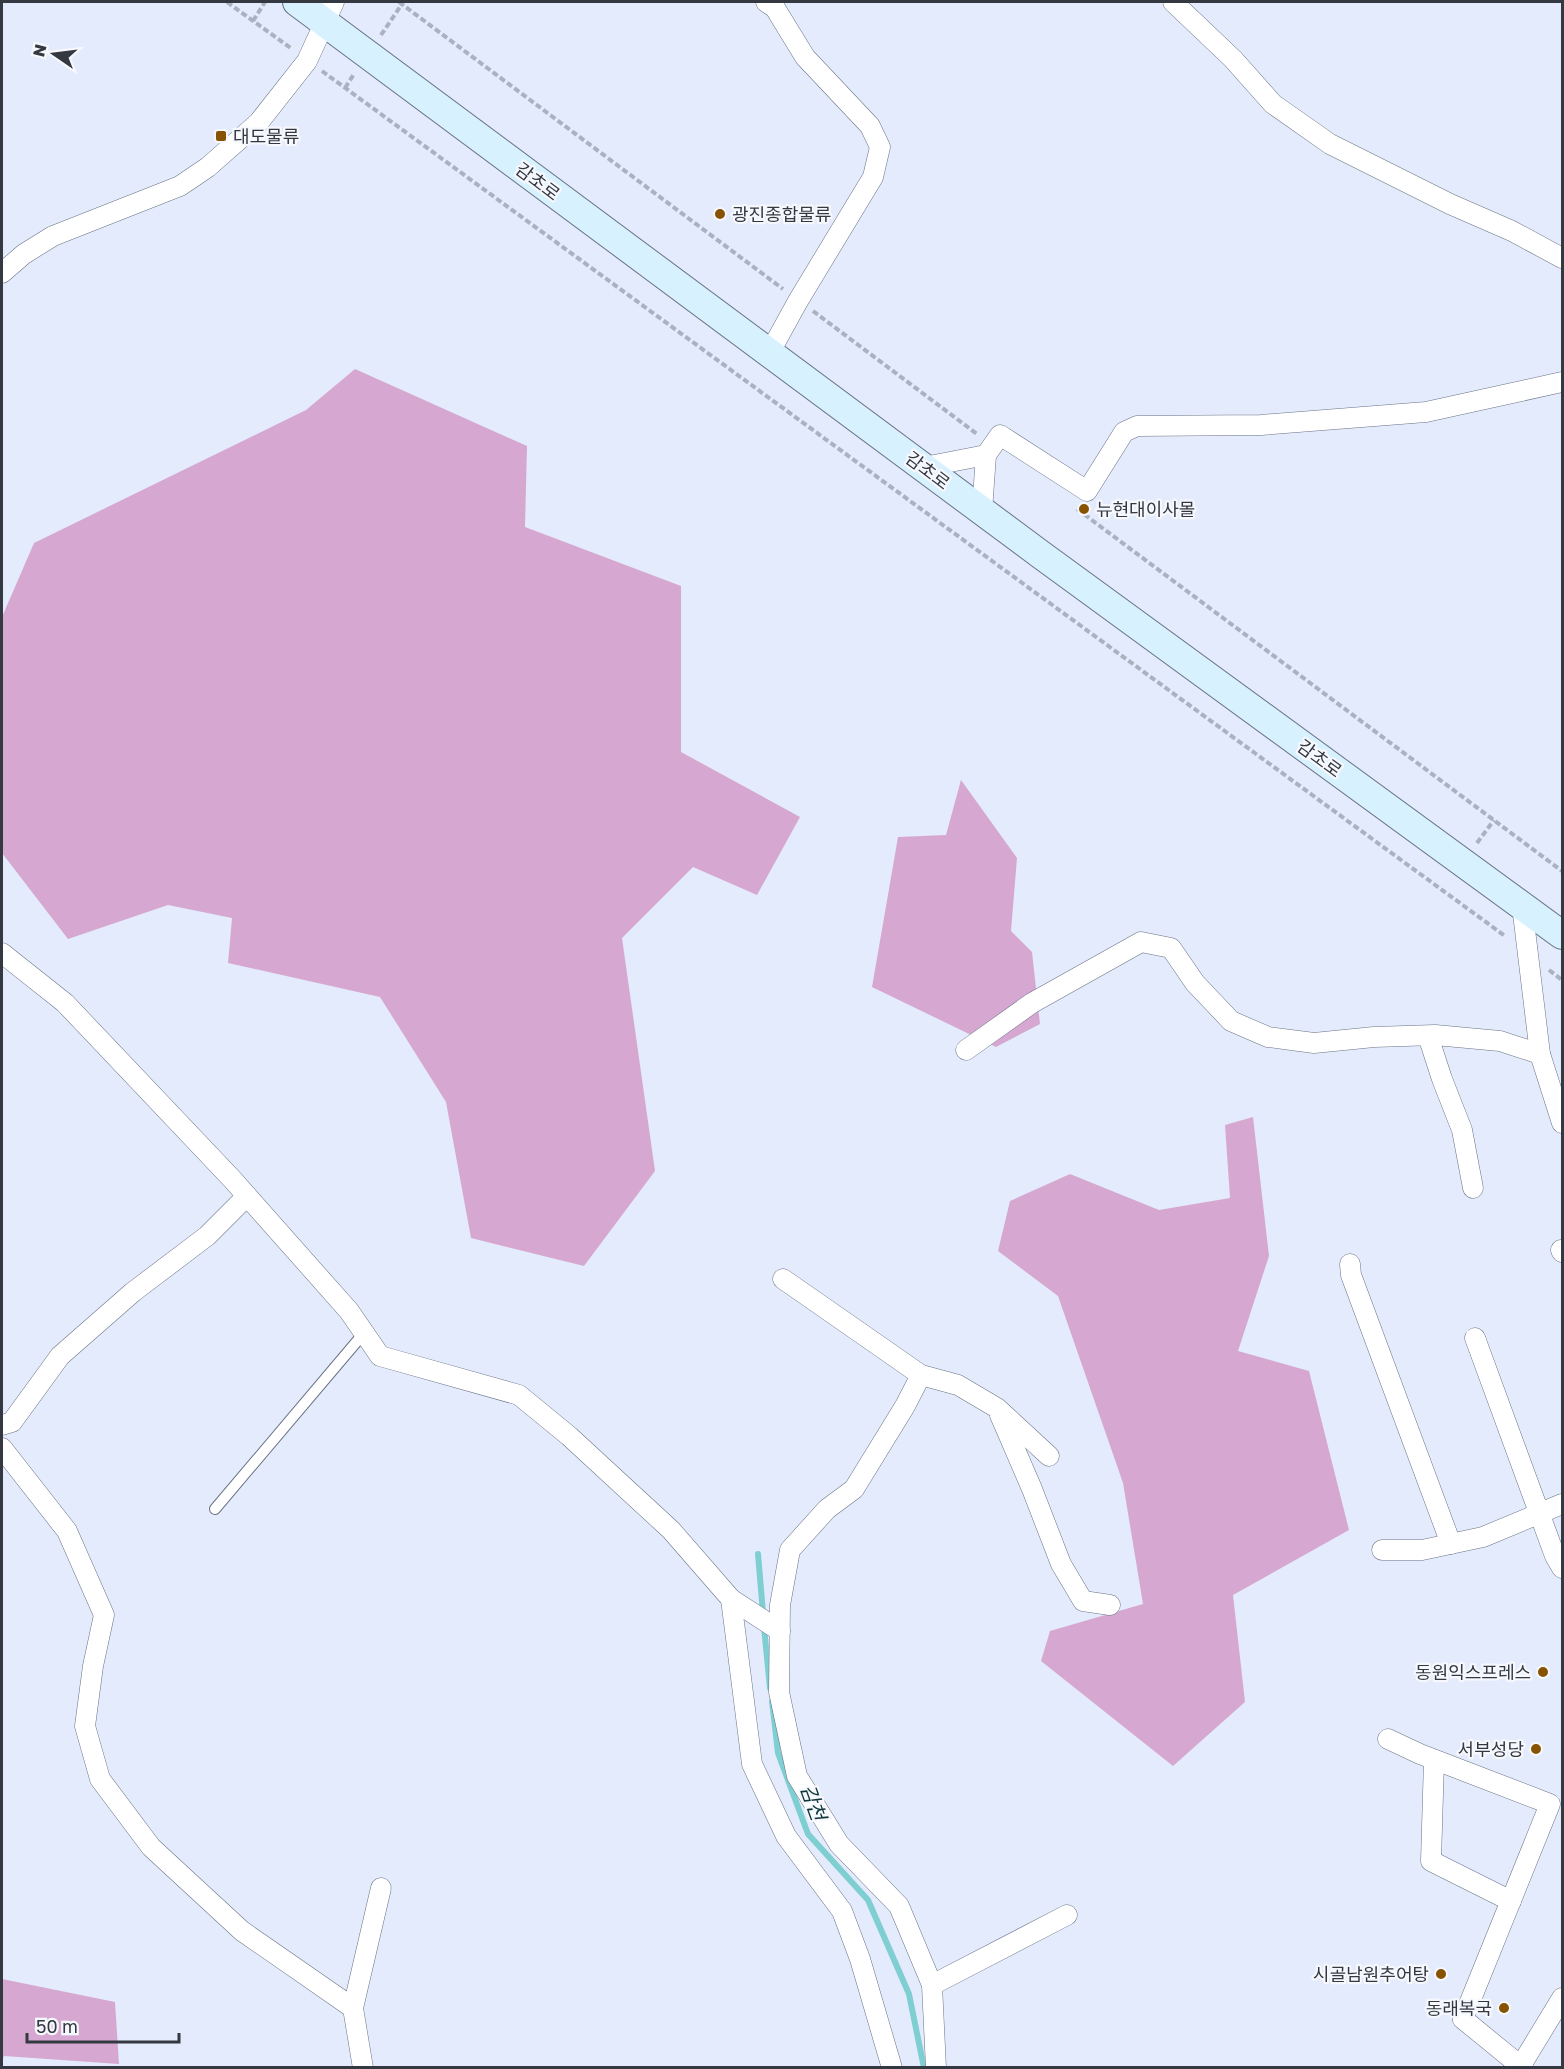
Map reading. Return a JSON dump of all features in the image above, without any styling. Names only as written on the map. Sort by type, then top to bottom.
[{"type":"main road","name":"감초로","points":[[297,2],[330,12],[770,352],[982,511],[1563,935]]},
{"type":"street","points":[[766,2],[775,8],[805,57],[870,126],[880,147],[873,177],[770,352]]},
{"type":"street","points":[[1173,2],[1233,59],[1273,104],[1330,144],[1450,204],[1512,231],[1563,258]]},
{"type":"street","points":[[2,273],[24,254],[53,236],[180,186],[208,167],[259,122],[307,61],[330,12]]},
{"type":"street","points":[[982,511],[986,455],[1000,435],[1087,491],[1124,432],[1137,426],[1261,425],[1426,412],[1563,382]]},
{"type":"street","points":[[924,467],[986,455]]},
{"type":"street","points":[[1522,905],[1540,1054],[1563,1124]]},
{"type":"street","points":[[966,1050],[1032,1003],[1141,942],[1171,948],[1195,983],[1231,1021],[1268,1037],[1314,1043],[1374,1037],[1428,1036],[1500,1041],[1540,1054]]},
{"type":"street","points":[[2,952],[65,1003],[247,1196],[349,1311],[380,1356],[519,1395],[568,1436],[671,1530],[739,1604],[778,1630]]},
{"type":"street","points":[[1428,1036],[1442,1080],[1462,1130],[1473,1188]]},
{"type":"street","points":[[2,1425],[12,1422],[60,1356],[133,1292],[207,1236],[247,1196]]},
{"type":"street","points":[[1350,1264],[1351,1275],[1450,1544]]},
{"type":"street","points":[[783,1279],[921,1375],[958,1385],[997,1408],[1049,1456]]},
{"type":"street","points":[[1475,1338],[1555,1556],[1563,1568]]},
{"type":"street","points":[[921,1375],[905,1406],[854,1489],[827,1509],[790,1550],[778,1630],[779,1692],[797,1776],[839,1844],[899,1906],[932,1985],[936,2067]]},
{"type":"street","points":[[997,1408],[1061,1564],[1083,1601],[1110,1605]]},
{"type":"street","points":[[2,1449],[67,1532],[104,1615],[93,1666],[85,1726],[99,1779],[151,1847],[242,1931],[353,2008]]},
{"type":"street","points":[[1382,1550],[1422,1550],[1484,1537],[1563,1504]]},
{"type":"street","points":[[739,1604],[752,1764],[786,1836],[842,1911],[860,1959],[892,2067]]},
{"type":"street","points":[[1388,1738],[1434,1760],[1551,1804],[1463,2019],[1522,2067],[1563,1998]]},
{"type":"street","points":[[1434,1760],[1431,1861],[1511,1901]]},
{"type":"street","points":[[363,2067],[353,2008],[381,1888]]},
{"type":"street","points":[[932,1985],[1067,1915]]},
{"type":"lane","points":[[215,1509],[364,1333]]},
{"type":"path","points":[[227,2],[1563,980]]},
{"type":"path","points":[[253,21],[265,2]]},
{"type":"shaded area","points":[[355,369],[527,446],[525,527],[681,586],[681,752],[800,817],[757,895],[693,867],[622,938],[655,1171],[584,1266],[471,1238],[446,1102],[380,997],[228,963],[232,918],[168,905],[68,939],[2,853],[2,617],[34,543],[306,410]]},
{"type":"shaded area","points":[[961,780],[1017,858],[1011,931],[1032,952],[1040,1024],[996,1047],[872,987],[898,837],[946,835]]},
{"type":"shaded area","points":[[1253,1117],[1269,1256],[1238,1351],[1309,1371],[1349,1530],[1233,1595],[1245,1702],[1173,1766],[1041,1661],[1050,1631],[1143,1604],[1123,1483],[1058,1296],[998,1251],[1010,1201],[1070,1174],[1159,1210],[1230,1198],[1225,1125]]},
{"type":"shaded area","points":[[2,1979],[115,2002],[119,2064],[4,2056],[2,2061]]},
{"type":"waterway","name":"감천","points":[[758,1554],[763,1613]]},
{"type":"waterway","name":"감천","points":[[764,1627],[770,1688]]},
{"type":"waterway","name":"감천","points":[[772,1701],[778,1753],[808,1834],[868,1900],[909,1994],[924,2068]]},
{"type":"place","name":"대도물류","points":[[221,136]]},
{"type":"place","name":"광진종합물류","points":[[720,214]]},
{"type":"place","name":"뉴현대이사몰","points":[[1084,509]]},
{"type":"place","name":"동원익스프레스","points":[[1543,1672]]},
{"type":"place","name":"서부성당","points":[[1536,1749]]},
{"type":"place","name":"시골남원추어탕","points":[[1441,1974]]},
{"type":"place","name":"동래복국","points":[[1504,2008]]}]
